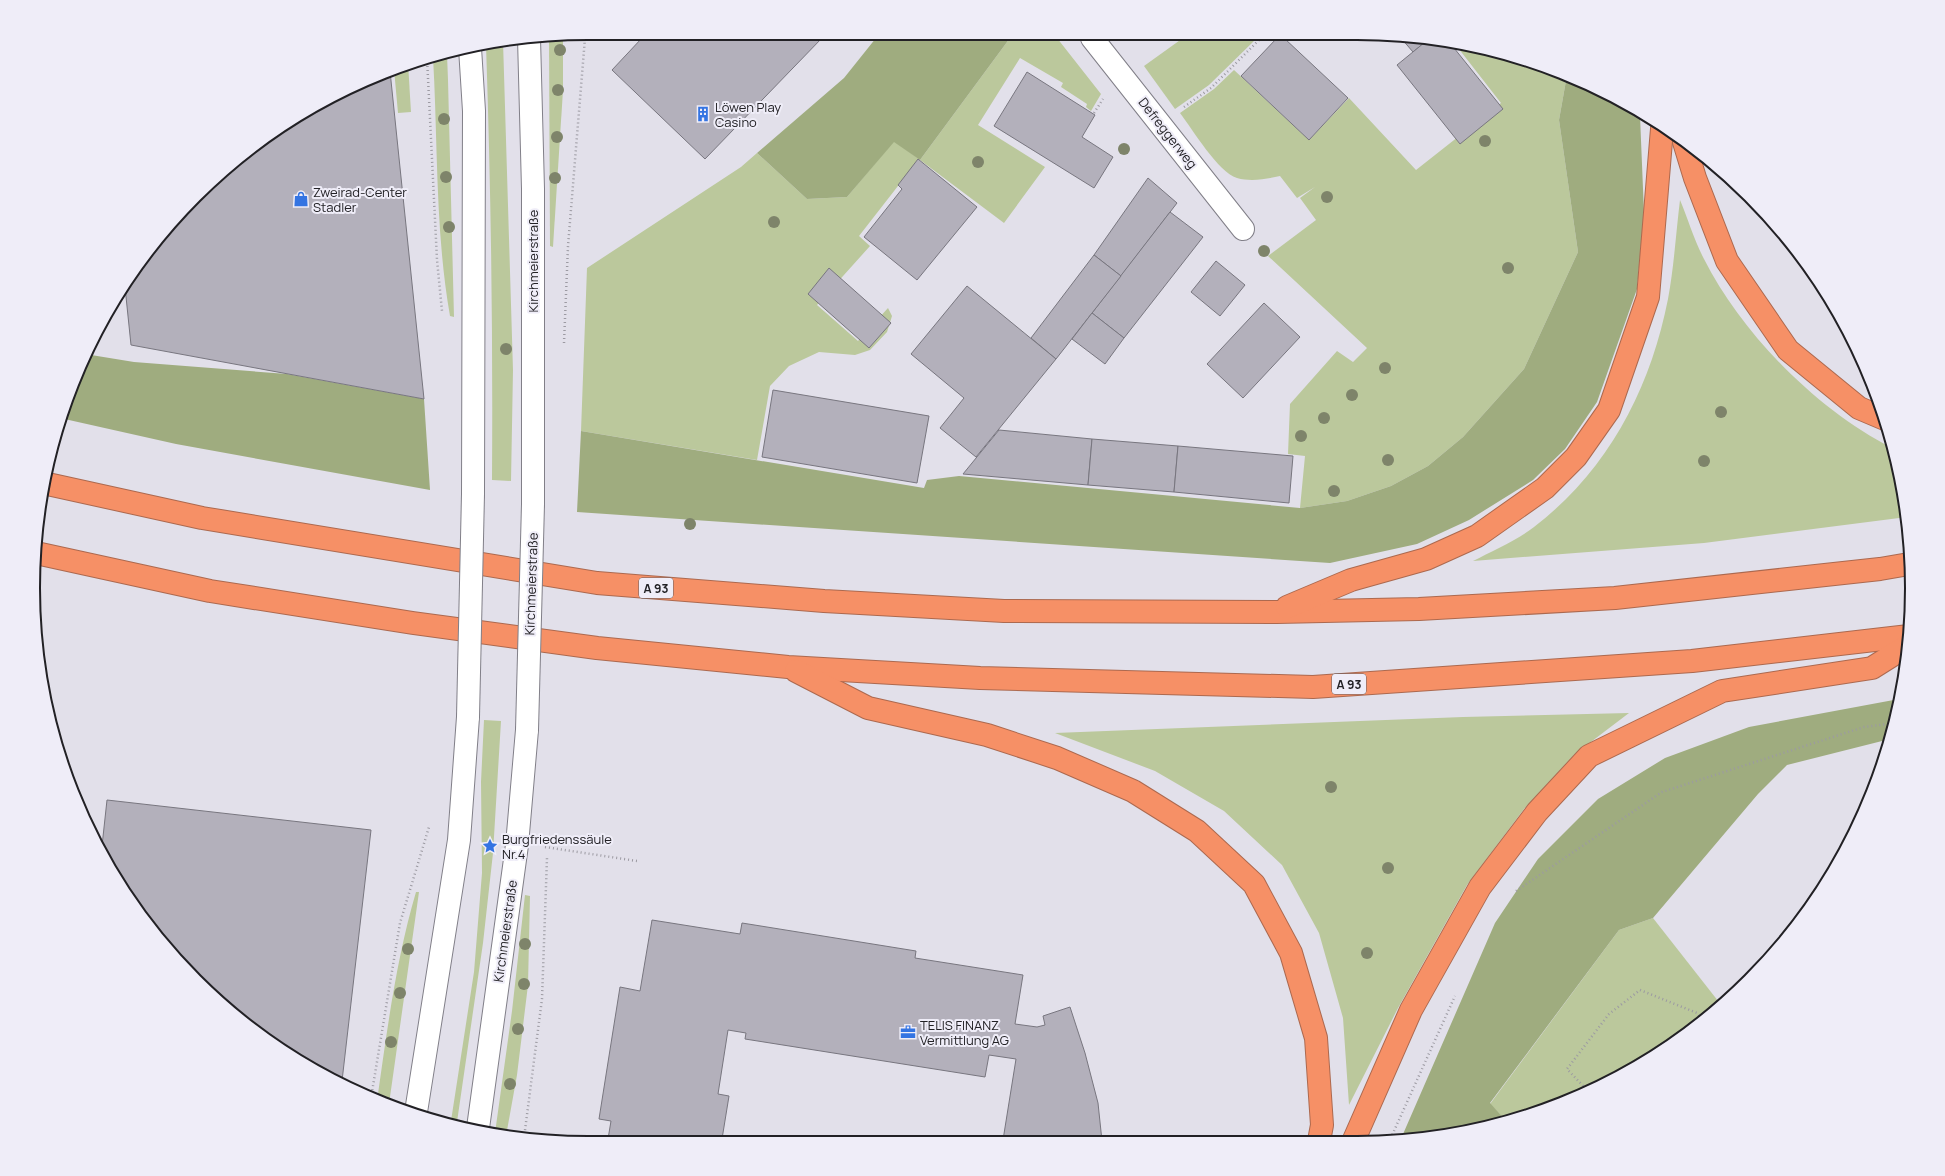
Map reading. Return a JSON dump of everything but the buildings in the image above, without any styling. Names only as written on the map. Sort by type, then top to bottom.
[{"type":"highway","points":[[1277,612],[1351,580],[1426,559],[1476,536],[1545,488],[1576,457],[1609,410],[1648,297],[1662,132]]},
{"type":"highway","points":[[1686,150],[1695,178],[1727,261],[1788,350],[1859,408],[1877,416]]},
{"type":"highway","name":"A 93","points":[[50,485],[202,518],[597,583],[824,601],[1004,611],[1277,612],[1419,610],[1615,598],[1880,569],[1904,565]]},
{"type":"highway","name":"A 93","points":[[41,554],[210,591],[413,623],[597,648],[788,666],[980,678],[1313,687],[1692,661],[1903,637]]},
{"type":"highway","points":[[1356,1136],[1411,1010],[1480,887],[1537,812],[1588,756],[1722,691],[1872,668],[1901,650]]},
{"type":"highway","points":[[788,666],[868,708],[987,735],[1057,758],[1133,791],[1197,831],[1254,884],[1291,953],[1316,1038],[1322,1125],[1321,1136]]},
{"type":"main road","name":"Defreggerweg","points":[[1094,40],[1243,229]]},
{"type":"main road","name":"Kirchmeierstraße","points":[[478,1124],[517,845],[526,730],[533,504],[533,189],[529,44]]},
{"type":"main road","points":[[417,1108],[459,840],[468,717],[472,494],[474,112],[470,53]]},
{"type":"path","points":[[564,350],[568,246],[584,40]]},
{"type":"path","points":[[1180,110],[1211,88],[1259,40]]},
{"type":"path","points":[[427,64],[437,260],[442,315]]},
{"type":"path","points":[[1094,113],[1106,94]]},
{"type":"path","points":[[1515,892],[1662,792],[1864,727],[1887,724]]},
{"type":"path","points":[[372,1091],[400,924],[430,825]]},
{"type":"path","points":[[525,1132],[542,999],[548,840]]},
{"type":"path","points":[[517,845],[638,861]]},
{"type":"path","points":[[1583,1086],[1567,1069],[1609,1014],[1640,990],[1697,1013],[1699,1016]]},
{"type":"path","points":[[1392,1135],[1457,991]]},
{"type":"green space","points":[[874,40],[1009,40],[920,160],[894,142],[847,197],[807,199],[757,153],[844,78]]},
{"type":"green space","points":[[1009,40],[1059,40],[1101,94],[1091,111],[1086,107],[1087,104],[1061,87],[1063,83],[1020,58],[978,125],[1045,167],[1004,223],[920,160]]},
{"type":"green space","points":[[1180,40],[1255,40],[1209,85],[1175,109],[1144,66]]},
{"type":"green space","points":[[549,41],[563,41],[563,90],[553,247],[550,246]]},
{"type":"green space","points":[[503,47],[513,370],[511,481],[492,480],[489,154],[486,50]]},
{"type":"green space","points":[[1460,50],[1499,59],[1533,69],[1566,82],[1559,120],[1578,252],[1524,369],[1463,437],[1428,466],[1391,486],[1347,501],[1300,508],[1305,456],[1288,454],[1290,404],[1337,351],[1353,362],[1367,348],[1268,256],[1316,220],[1300,198],[1315,187],[1297,198],[1280,176],[1253,180],[1237,178],[1222,168],[1214,159],[1180,113],[1214,89],[1234,70],[1309,140],[1349,98],[1416,170],[1501,103]]},
{"type":"green space","points":[[447,59],[454,317],[450,316],[445,284],[439,219],[433,63]]},
{"type":"green space","points":[[408,70],[411,112],[398,113],[395,76]]},
{"type":"green space","points":[[1566,82],[1640,119],[1644,213],[1637,289],[1597,402],[1565,449],[1533,480],[1469,520],[1417,544],[1330,563],[577,512],[581,431],[924,488],[927,480],[959,476],[1300,508],[1347,501],[1391,486],[1428,466],[1463,437],[1524,369],[1578,252],[1559,120]]},
{"type":"green space","points":[[894,141],[919,159],[859,236],[870,246],[817,305],[858,341],[888,308],[892,316],[887,332],[870,350],[855,355],[819,352],[789,366],[770,386],[757,460],[581,431],[587,268],[741,167],[757,153],[807,199],[847,197]]},
{"type":"green space","points":[[1680,200],[1700,252],[1720,287],[1760,342],[1784,367],[1836,413],[1885,444],[1900,518],[1704,543],[1473,561],[1512,541],[1534,527],[1560,505],[1584,480],[1604,454],[1622,426],[1650,365],[1660,333],[1668,299]]},
{"type":"green space","points":[[93,355],[134,362],[287,374],[424,399],[430,490],[176,444],[67,420],[82,378]]},
{"type":"green space","points":[[1893,700],[1883,741],[1787,765],[1758,794],[1653,918],[1619,930],[1490,1103],[1502,1116],[1464,1125],[1403,1134],[1495,923],[1538,859],[1598,799],[1665,758],[1749,727]]},
{"type":"green space","points":[[1629,713],[1575,754],[1524,809],[1467,885],[1398,1008],[1349,1105],[1343,1018],[1319,933],[1282,865],[1224,811],[1155,771],[1055,733],[1463,717]]},
{"type":"green space","points":[[484,720],[501,721],[493,853],[483,943],[457,1120],[451,1118],[474,972],[482,873],[481,782]]},
{"type":"green space","points":[[416,892],[419,892],[390,1099],[378,1094],[388,1022],[409,918]]},
{"type":"green space","points":[[525,895],[530,896],[528,985],[517,1075],[507,1129],[496,1128],[512,1011]]},
{"type":"green space","points":[[1653,918],[1718,1000],[1691,1023],[1631,1063],[1567,1094],[1533,1107],[1502,1116],[1490,1104],[1619,930]]},
{"type":"place","name":"Löwen Play Casino","points":[[703,114]]},
{"type":"place","name":"Zweirad-Center Stadler","points":[[301,199]]},
{"type":"place","name":"Burgfriedenssäule Nr.4","points":[[490,846]]},
{"type":"place","name":"TELIS FINANZ Vermittlung AG","points":[[908,1032]]}]
